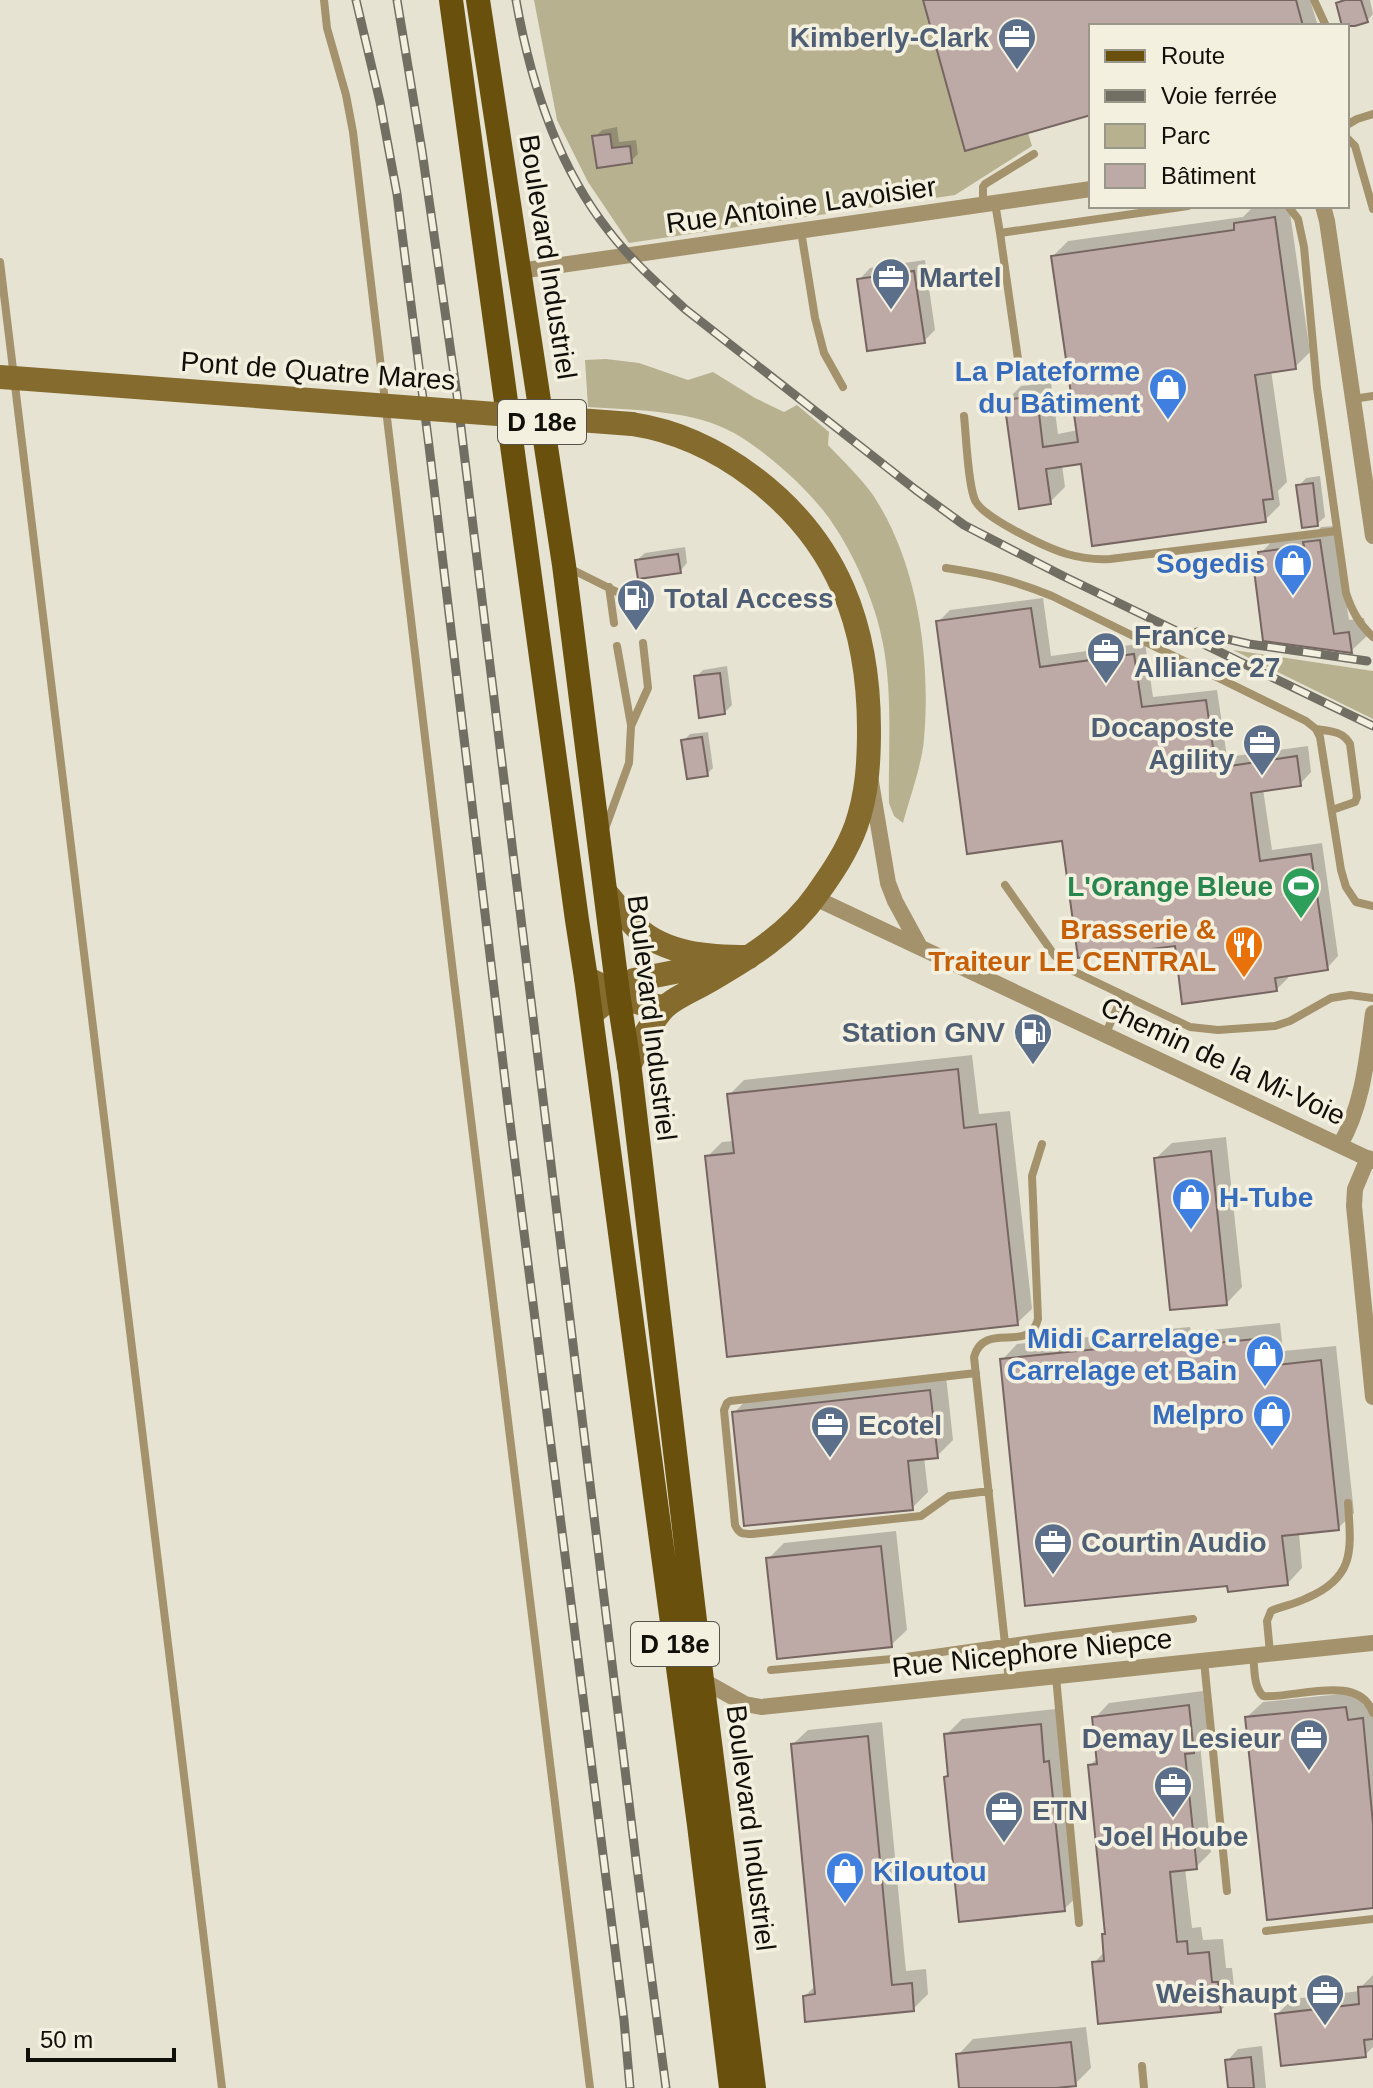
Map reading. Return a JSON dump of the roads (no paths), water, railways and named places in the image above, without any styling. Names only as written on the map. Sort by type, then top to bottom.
[{"type":"main road","name":"Boulevard Industriel","points":[[451,0],[591,1014],[731,2088]]},
{"type":"main road","name":"Boulevard Industriel","points":[[478,0],[564,565],[629,1066],[754,2088]]},
{"type":"main road","name":"Pont de Quatre Mares","points":[[0,377],[653,427],[679,434],[733,462],[784,502],[829,560],[846,594],[854,620],[867,675],[869,768],[862,803],[850,840],[815,898],[792,923],[752,957],[664,1007]]},
{"type":"main road","points":[[607,894],[637,928],[670,947],[726,957],[752,957]]},
{"type":"main road","points":[[591,1014],[640,978],[690,969],[726,957]]},
{"type":"main road","points":[[586,978],[639,1003],[664,1007],[646,1032],[629,1066]]},
{"type":"street","name":"Rue Antoine Lavoisier","points":[[519,271],[1089,189]]},
{"type":"street","points":[[1324,208],[1373,536]]},
{"type":"street","points":[[869,768],[888,883],[920,947]]},
{"type":"street","name":"Chemin de la Mi-Voie","points":[[815,898],[1371,1160]]},
{"type":"street","points":[[1340,1145],[1346,1136],[1363,1080],[1373,1013]]},
{"type":"street","points":[[1371,1160],[1355,1189],[1354,1206],[1373,1397]]},
{"type":"street","name":"Rue Nicephore Niepce","points":[[702,1680],[745,1704],[761,1707],[1373,1643]]},
{"type":"lane","points":[[324,0],[329,35],[353,132],[590,2088]]},
{"type":"lane","points":[[1314,0],[1325,24]]},
{"type":"lane","points":[[1349,124],[1373,114]]},
{"type":"lane","points":[[1349,140],[1355,146],[1373,209]]},
{"type":"lane","points":[[1019,366],[1000,233],[983,187],[1034,154]]},
{"type":"lane","points":[[1000,233],[1174,208]]},
{"type":"lane","points":[[1290,208],[1298,219],[1304,247],[1317,388],[1346,593],[1352,611],[1373,637]]},
{"type":"lane","points":[[801,231],[824,353],[843,387]]},
{"type":"lane","points":[[0,262],[222,2088]]},
{"type":"lane","points":[[1353,399],[1373,396]]},
{"type":"lane","points":[[964,416],[976,502],[988,514],[1063,553],[1082,558],[1110,559],[1337,531]]},
{"type":"lane","points":[[564,565],[636,603],[640,620]]},
{"type":"lane","points":[[946,568],[1021,583],[1052,596],[1306,721],[1320,737],[1346,887],[1356,902],[1373,906]]},
{"type":"lane","points":[[609,587],[614,623]]},
{"type":"lane","points":[[631,726],[648,688],[643,643]]},
{"type":"lane","points":[[599,845],[629,763],[631,726],[617,646]]},
{"type":"lane","points":[[1316,729],[1341,734],[1350,744],[1357,797],[1355,802],[1332,810]]},
{"type":"lane","points":[[1005,885],[1055,956],[1073,971],[1190,1027],[1218,1030],[1275,1026],[1331,998],[1350,995],[1373,998]]},
{"type":"lane","points":[[1105,1035],[1123,995]]},
{"type":"lane","points":[[1009,1682],[974,1357],[982,1342],[1024,1336],[1037,1325],[1032,1176],[1042,1144]]},
{"type":"lane","points":[[976,1373],[730,1401],[724,1410],[735,1525],[738,1532],[752,1534],[921,1516],[949,1496],[989,1491]]},
{"type":"lane","points":[[1348,1503],[1351,1548],[1348,1562],[1342,1573],[1312,1597],[1271,1611],[1256,1685],[1263,1696],[1351,1691],[1364,1698],[1373,1713]]},
{"type":"lane","points":[[771,1670],[892,1659],[1193,1619]]},
{"type":"lane","points":[[1204,1661],[1227,1891]]},
{"type":"lane","points":[[1056,1677],[1079,1923]]},
{"type":"lane","points":[[1266,1931],[1373,1919]]},
{"type":"lane","points":[[1142,2066],[1144,2088]]},
{"type":"railway","points":[[356,0],[397,194],[630,2088]]},
{"type":"railway","points":[[397,0],[457,395],[666,2088]]},
{"type":"railway","points":[[516,0],[538,91],[574,178],[617,241],[685,309],[964,525],[1373,726]]},
{"type":"railway","points":[[1197,632],[1249,644],[1367,661]]},
{"type":"place","name":"Kimberly-Clark","points":[[1017,71]]},
{"type":"place","name":"Martel","points":[[891,311]]},
{"type":"place","name":"La Plateforme du Bâtiment","points":[[1168,421]]},
{"type":"place","name":"Sogedis","points":[[1293,597]]},
{"type":"place","name":"Total Access","points":[[636,632]]},
{"type":"place","name":"France Alliance 27","points":[[1106,685]]},
{"type":"place","name":"Docaposte Agility","points":[[1262,777]]},
{"type":"place","name":"L'Orange Bleue","points":[[1301,920]]},
{"type":"place","name":"Brasserie & Traiteur LE CENTRAL","points":[[1244,979]]},
{"type":"place","name":"Station GNV","points":[[1033,1066]]},
{"type":"place","name":"H-Tube","points":[[1191,1231]]},
{"type":"place","name":"Midi Carrelage - Carrelage et Bain","points":[[1265,1388]]},
{"type":"place","name":"Melpro","points":[[1272,1448]]},
{"type":"place","name":"Ecotel","points":[[830,1459]]},
{"type":"place","name":"Courtin Audio","points":[[1053,1576]]},
{"type":"place","name":"Demay Lesieur","points":[[1309,1772]]},
{"type":"place","name":"Joel Hoube","points":[[1173,1819]]},
{"type":"place","name":"ETN","points":[[1004,1844]]},
{"type":"place","name":"Kiloutou","points":[[845,1905]]},
{"type":"place","name":"Weishaupt","points":[[1325,2027]]}]
